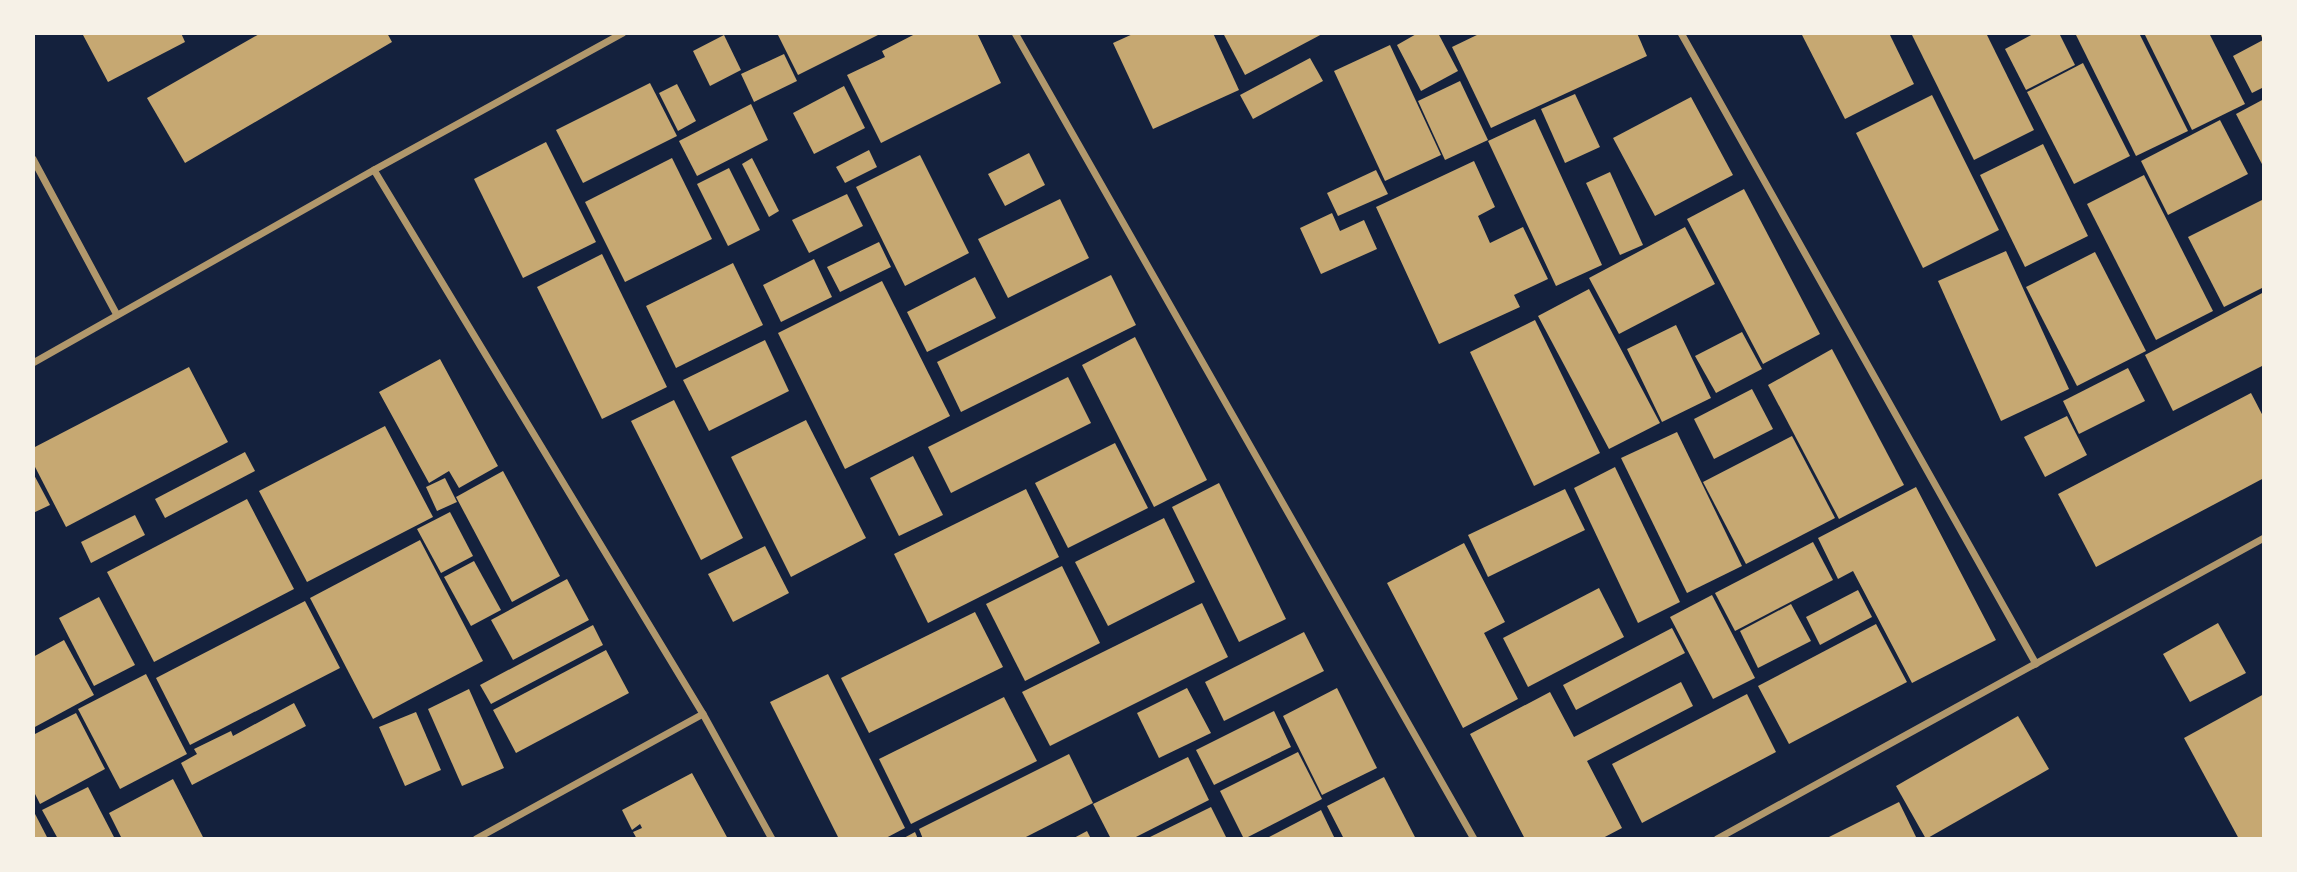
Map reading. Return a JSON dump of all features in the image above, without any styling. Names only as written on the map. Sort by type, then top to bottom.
[{"type":"street","points":[[33,363],[623,33]]},
{"type":"street","points":[[1015,33],[1474,839]]},
{"type":"street","points":[[1681,33],[2036,664]]},
{"type":"street","points":[[33,159],[117,315]]},
{"type":"street","points":[[374,170],[702,715],[772,839]]},
{"type":"street","points":[[1717,839],[2264,538]]},
{"type":"street","points":[[476,839],[702,715]]},
{"type":"building","points":[[181,33],[185,42],[108,82],[83,35]]},
{"type":"building","points":[[261,33],[387,33],[392,42],[185,163],[147,98]]},
{"type":"building","points":[[777,33],[882,33],[798,75]]},
{"type":"building","points":[[917,33],[977,33],[1001,83],[881,143],[847,75],[885,57],[882,51]]},
{"type":"building","points":[[1135,33],[1213,33],[1239,90],[1153,129],[1113,43]]},
{"type":"building","points":[[1223,33],[1324,33],[1245,75]]},
{"type":"building","points":[[1418,33],[1438,33],[1458,71],[1421,91],[1397,45]]},
{"type":"building","points":[[1481,33],[1637,33],[1647,56],[1491,128],[1452,47]]},
{"type":"building","points":[[1801,33],[1889,33],[1914,84],[1845,119]]},
{"type":"building","points":[[1911,33],[1986,33],[2034,130],[1974,160]]},
{"type":"building","points":[[2035,33],[2059,33],[2075,65],[2026,90],[2005,49]]},
{"type":"building","points":[[2075,33],[2139,33],[2188,131],[2136,156]]},
{"type":"building","points":[[2144,33],[2209,33],[2245,104],[2192,130]]},
{"type":"building","points":[[2260,33],[2264,33],[2264,87],[2252,93],[2233,56],[2263,40]]},
{"type":"building","points":[[724,35],[741,70],[710,86],[693,51]]},
{"type":"building","points":[[1390,45],[1441,155],[1385,181],[1334,71]]},
{"type":"building","points":[[784,54],[797,81],[754,102],[741,74]]},
{"type":"building","points":[[1310,58],[1323,81],[1253,119],[1240,95]]},
{"type":"building","points":[[2083,63],[2130,156],[2074,184],[2027,92]]},
{"type":"building","points":[[1460,81],[1488,140],[1445,160],[1418,101]]},
{"type":"building","points":[[650,83],[677,136],[583,183],[556,130]]},
{"type":"building","points":[[677,84],[696,121],[678,131],[659,93]]},
{"type":"building","points":[[844,86],[865,128],[814,154],[793,113]]},
{"type":"building","points":[[1575,94],[1600,147],[1565,163],[1541,109]]},
{"type":"building","points":[[1932,95],[1999,230],[1923,268],[1856,133]]},
{"type":"building","points":[[1691,97],[1733,175],[1655,216],[1613,138]]},
{"type":"building","points":[[2264,99],[2264,168],[2236,114]]},
{"type":"building","points":[[751,104],[768,140],[697,176],[679,141]]},
{"type":"building","points":[[1535,119],[1602,265],[1556,286],[1488,141]]},
{"type":"building","points":[[2220,120],[2248,174],[2168,215],[2141,161]]},
{"type":"building","points":[[546,142],[596,242],[523,278],[474,179]]},
{"type":"building","points":[[2043,144],[2088,236],[2025,267],[1980,175]]},
{"type":"building","points":[[869,150],[877,167],[845,183],[836,167]]},
{"type":"building","points":[[1029,153],[1045,185],[1005,206],[988,174]]},
{"type":"building","points":[[920,155],[969,253],[905,286],[856,187]]},
{"type":"building","points":[[672,158],[712,239],[625,282],[585,202]]},
{"type":"building","points":[[752,158],[779,211],[769,217],[742,164]]},
{"type":"building","points":[[1474,161],[1495,207],[1478,216],[1490,243],[1523,227],[1548,279],[1514,295],[1520,307],[1439,344],[1376,207]]},
{"type":"building","points":[[729,168],[760,230],[728,246],[697,184]]},
{"type":"building","points":[[1376,170],[1388,194],[1338,216],[1327,193]]},
{"type":"building","points":[[1610,172],[1643,245],[1620,255],[1586,183]]},
{"type":"building","points":[[2144,175],[2213,311],[2156,340],[2087,204]]},
{"type":"building","points":[[1744,189],[1820,334],[1763,364],[1687,219]]},
{"type":"building","points":[[847,194],[863,226],[809,253],[792,220]]},
{"type":"building","points":[[1060,199],[1089,258],[1008,298],[978,239]]},
{"type":"building","points":[[2264,199],[2264,287],[2224,307],[2188,237]]},
{"type":"building","points":[[1332,213],[1340,231],[1364,220],[1377,249],[1321,274],[1300,228]]},
{"type":"building","points":[[1685,227],[1715,284],[1619,334],[1589,278]]},
{"type":"building","points":[[879,242],[891,267],[840,292],[827,267]]},
{"type":"building","points":[[2006,251],[2069,389],[2001,421],[1938,281]]},
{"type":"building","points":[[2095,252],[2146,351],[2077,386],[2026,287]]},
{"type":"building","points":[[602,254],[667,387],[602,419],[537,287]]},
{"type":"building","points":[[814,259],[832,297],[781,322],[763,285]]},
{"type":"building","points":[[733,263],[763,325],[676,368],[646,306]]},
{"type":"building","points":[[1111,275],[1136,325],[961,412],[937,362]]},
{"type":"building","points":[[975,277],[996,318],[927,352],[907,312]]},
{"type":"building","points":[[882,281],[950,416],[845,469],[778,333]]},
{"type":"building","points":[[1589,289],[1660,423],[1609,449],[1538,316]]},
{"type":"building","points":[[2264,292],[2264,365],[2173,411],[2145,355]]},
{"type":"building","points":[[1535,320],[1600,453],[1534,486],[1470,352]]},
{"type":"building","points":[[1676,325],[1711,398],[1662,422],[1627,349]]},
{"type":"building","points":[[1742,332],[1762,369],[1716,393],[1695,356]]},
{"type":"building","points":[[1135,337],[1207,480],[1154,507],[1082,365]]},
{"type":"building","points":[[765,340],[789,391],[709,431],[683,380]]},
{"type":"building","points":[[1832,349],[1904,485],[1839,519],[1768,385]]},
{"type":"building","points":[[440,359],[498,466],[459,488],[449,471],[429,483],[379,392]]},
{"type":"building","points":[[189,367],[228,442],[66,527],[33,463],[33,448]]},
{"type":"building","points":[[2128,368],[2145,401],[2079,434],[2063,401]]},
{"type":"building","points":[[1068,377],[1091,423],[951,493],[928,447]]},
{"type":"building","points":[[1752,389],[1773,429],[1714,459],[1694,419]]},
{"type":"building","points":[[2251,393],[2264,418],[2264,478],[2096,567],[2058,494]]},
{"type":"building","points":[[674,400],[743,538],[701,560],[631,421]]},
{"type":"building","points":[[2067,416],[2087,455],[2045,477],[2024,437]]},
{"type":"building","points":[[806,420],[866,538],[791,577],[731,457]]},
{"type":"building","points":[[385,426],[433,517],[307,582],[259,491]]},
{"type":"building","points":[[1677,432],[1742,566],[1687,593],[1621,458]]},
{"type":"building","points":[[1792,436],[1835,518],[1746,564],[1703,482]]},
{"type":"building","points":[[1115,443],[1148,508],[1068,548],[1035,483]]},
{"type":"building","points":[[245,452],[255,471],[165,518],[155,499]]},
{"type":"building","points":[[913,456],[943,515],[899,536],[870,478]]},
{"type":"building","points":[[1615,467],[1680,602],[1638,623],[1574,488]]},
{"type":"building","points":[[503,471],[560,576],[512,602],[456,497]]},
{"type":"building","points":[[33,473],[50,505],[33,513]]},
{"type":"building","points":[[445,478],[457,502],[437,511],[426,487]]},
{"type":"building","points":[[1219,483],[1286,619],[1239,642],[1172,507]]},
{"type":"building","points":[[1916,487],[1996,640],[1912,683],[1853,571],[1838,579],[1818,538]]},
{"type":"building","points":[[1026,489],[1059,557],[928,623],[894,554]]},
{"type":"building","points":[[1565,489],[1585,530],[1488,577],[1468,535]]},
{"type":"building","points":[[247,499],[294,589],[154,662],[107,572]]},
{"type":"building","points":[[450,512],[473,556],[441,573],[417,529]]},
{"type":"building","points":[[135,515],[145,535],[91,563],[81,542]]},
{"type":"building","points":[[1164,518],[1195,582],[1108,626],[1075,562]]},
{"type":"building","points":[[420,540],[483,661],[373,719],[310,598]]},
{"type":"building","points":[[1813,542],[1833,580],[1735,631],[1715,593]]},
{"type":"building","points":[[1464,543],[1505,622],[1484,633],[1518,699],[1463,728],[1387,583]]},
{"type":"building","points":[[765,546],[789,593],[733,622],[708,574]]},
{"type":"building","points":[[474,561],[501,610],[471,626],[444,577]]},
{"type":"building","points":[[1062,566],[1100,643],[1025,681],[986,604]]},
{"type":"building","points":[[567,579],[589,620],[513,660],[491,620]]},
{"type":"building","points":[[1599,588],[1624,637],[1528,687],[1503,638]]},
{"type":"building","points":[[1858,590],[1872,617],[1820,645],[1806,617]]},
{"type":"building","points":[[1712,595],[1755,678],[1713,699],[1670,617]]},
{"type":"building","points":[[99,597],[135,665],[94,686],[59,618]]},
{"type":"building","points":[[305,601],[340,668],[190,745],[156,678]]},
{"type":"building","points":[[1202,603],[1228,657],[1050,746],[1022,692]]},
{"type":"building","points":[[1791,604],[1811,641],[1758,668],[1740,631]]},
{"type":"building","points":[[975,612],[1003,667],[869,733],[841,678]]},
{"type":"building","points":[[2218,623],[2246,673],[2190,702],[2163,654]]},
{"type":"building","points":[[1876,624],[1907,682],[1789,744],[1758,686]]},
{"type":"building","points":[[593,625],[603,645],[491,704],[480,685]]},
{"type":"building","points":[[1672,628],[1685,653],[1576,710],[1563,685]]},
{"type":"building","points":[[1304,632],[1324,671],[1224,721],[1205,682]]},
{"type":"building","points":[[64,640],[94,695],[33,728],[33,657]]},
{"type":"building","points":[[606,650],[629,693],[516,753],[493,710]]},
{"type":"building","points":[[146,674],[187,754],[120,789],[78,709]]},
{"type":"building","points":[[828,674],[905,828],[884,839],[839,839],[770,702]]},
{"type":"building","points":[[1681,682],[1693,706],[1587,761],[1622,828],[1601,839],[1525,839],[1470,734],[1550,692],[1574,737]]},
{"type":"building","points":[[1187,688],[1211,733],[1159,758],[1137,713]]},
{"type":"building","points":[[1337,688],[1377,768],[1322,795],[1283,716]]},
{"type":"building","points":[[469,689],[504,768],[462,786],[428,709]]},
{"type":"building","points":[[1747,694],[1776,752],[1642,823],[1612,764]]},
{"type":"building","points":[[2264,694],[2264,839],[2239,839],[2184,738]]},
{"type":"building","points":[[1004,697],[1037,761],[911,824],[879,759]]},
{"type":"building","points":[[294,703],[306,726],[192,785],[181,763],[197,754],[194,749],[231,731],[233,736]]},
{"type":"building","points":[[1274,711],[1291,747],[1214,785],[1196,750]]},
{"type":"building","points":[[416,712],[441,770],[405,786],[379,727]]},
{"type":"building","points":[[76,713],[105,769],[40,804],[33,790],[33,735]]},
{"type":"building","points":[[2018,716],[2049,769],[1926,839],[1896,786]]},
{"type":"building","points":[[1298,752],[1322,799],[1244,839],[1220,791]]},
{"type":"building","points":[[1069,754],[1093,803],[1022,839],[923,839],[919,829]]},
{"type":"building","points":[[1188,757],[1209,800],[1132,839],[1111,839],[1093,804]]},
{"type":"building","points":[[692,773],[728,839],[637,839],[633,832],[642,828],[640,824],[632,830],[622,810]]},
{"type":"building","points":[[1384,777],[1416,839],[1344,839],[1327,806]]},
{"type":"building","points":[[173,779],[204,839],[122,839],[109,813]]},
{"type":"building","points":[[88,787],[115,839],[58,839],[42,810]]},
{"type":"building","points":[[1899,802],[1917,839],[1825,839]]},
{"type":"building","points":[[1211,807],[1227,839],[1146,839]]},
{"type":"building","points":[[33,810],[48,839],[33,839]]},
{"type":"building","points":[[1321,810],[1335,839],[1265,839]]},
{"type":"building","points":[[1087,831],[1091,839],[1072,839]]},
{"type":"building","points":[[915,832],[918,839],[902,839]]}]
